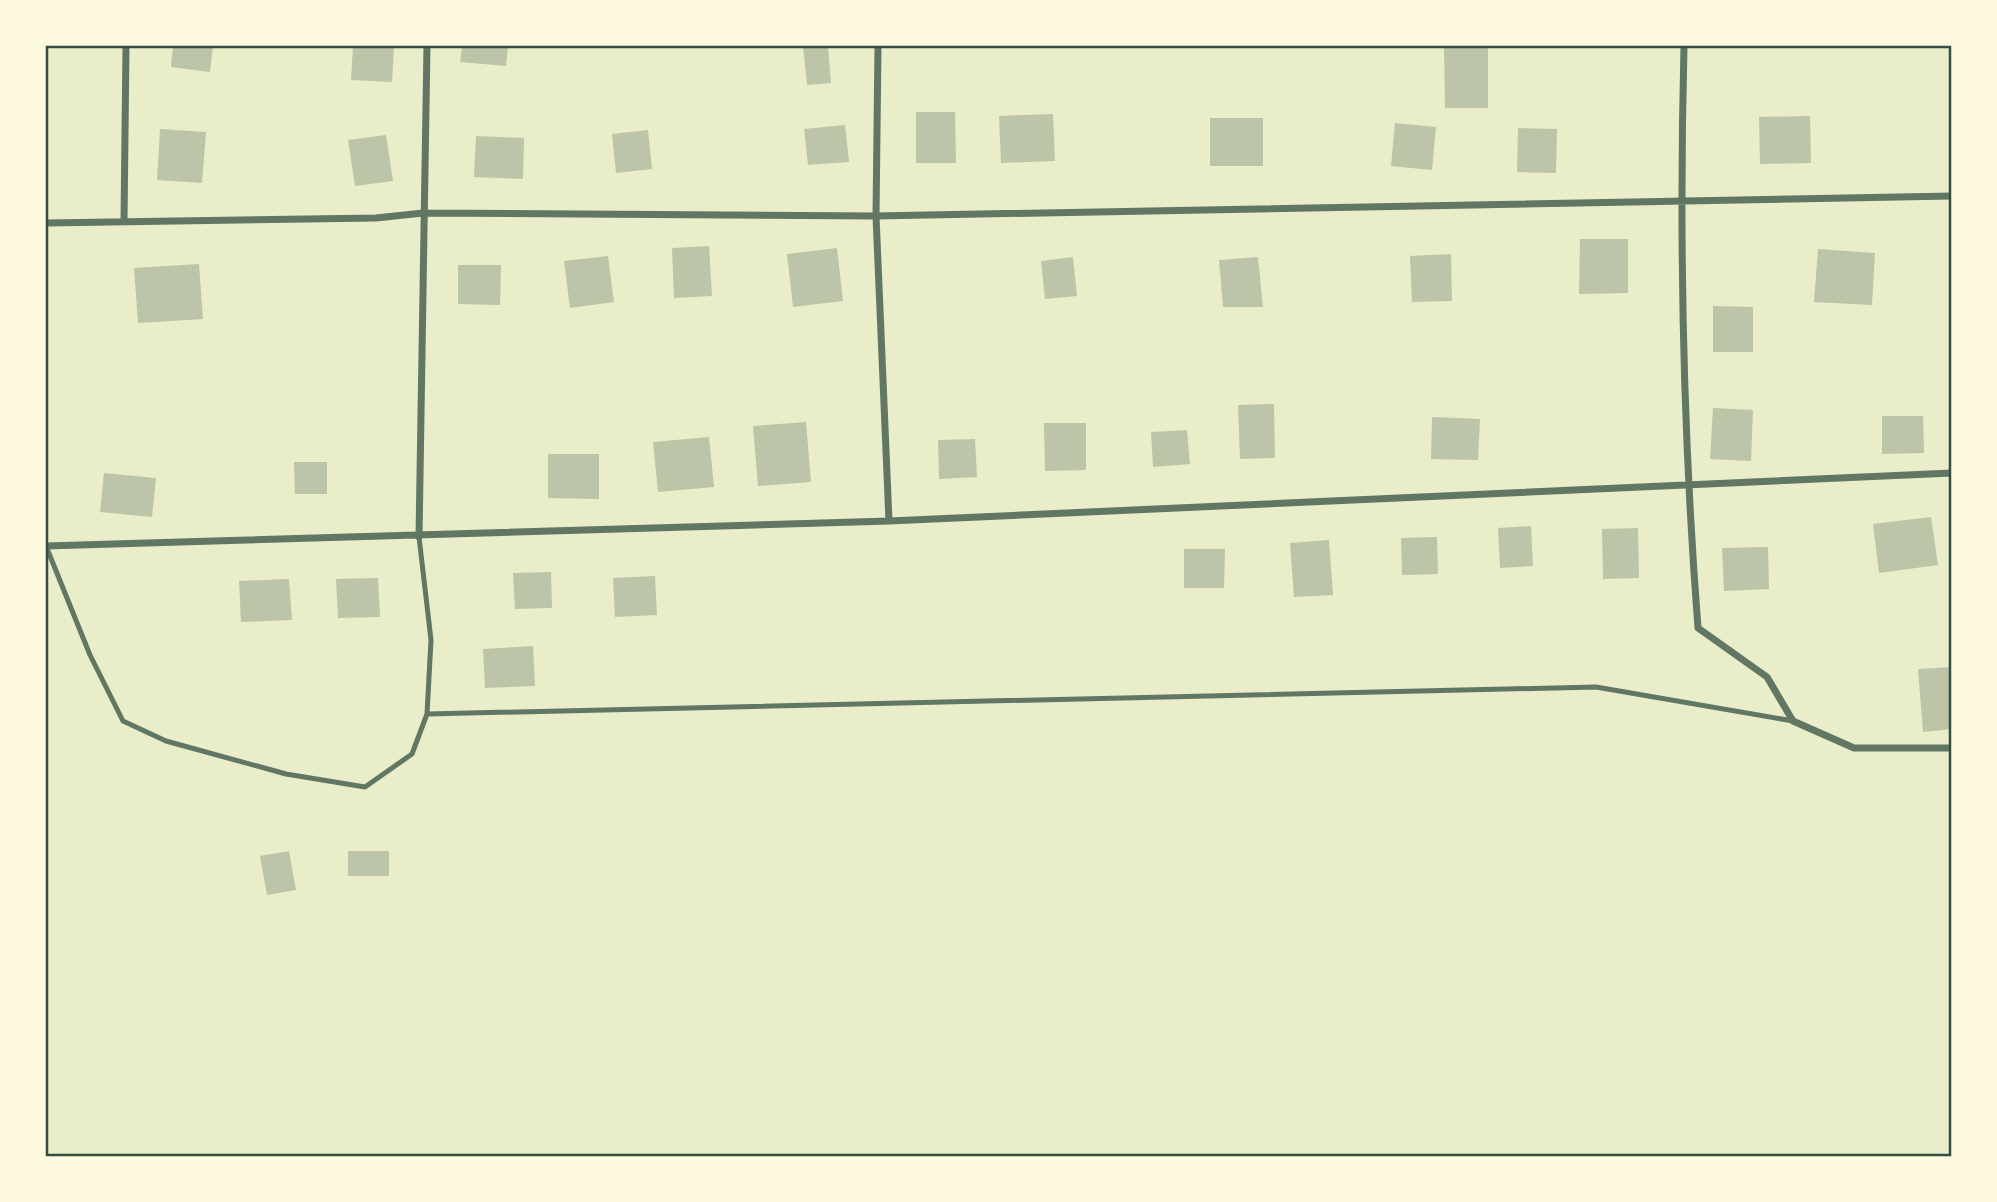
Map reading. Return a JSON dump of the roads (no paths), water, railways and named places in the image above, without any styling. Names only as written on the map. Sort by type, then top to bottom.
[{"type":"street","points":[[124,221],[126,46]]},
{"type":"street","points":[[419,537],[427,46]]},
{"type":"street","points":[[878,46],[876,216],[889,521]]},
{"type":"street","points":[[1684,46],[1680,203],[1687,484],[1698,628],[1767,677],[1793,721],[1854,748],[1951,748]]},
{"type":"street","points":[[46,223],[376,218],[423,213],[876,216],[1951,196]]},
{"type":"street","points":[[46,546],[889,521],[1951,473]]},
{"type":"lane","points":[[46,546],[90,655],[123,721],[166,741],[286,774],[365,787],[412,754],[427,714],[431,640],[419,537]]},
{"type":"lane","points":[[427,714],[1596,687],[1793,721]]}]
